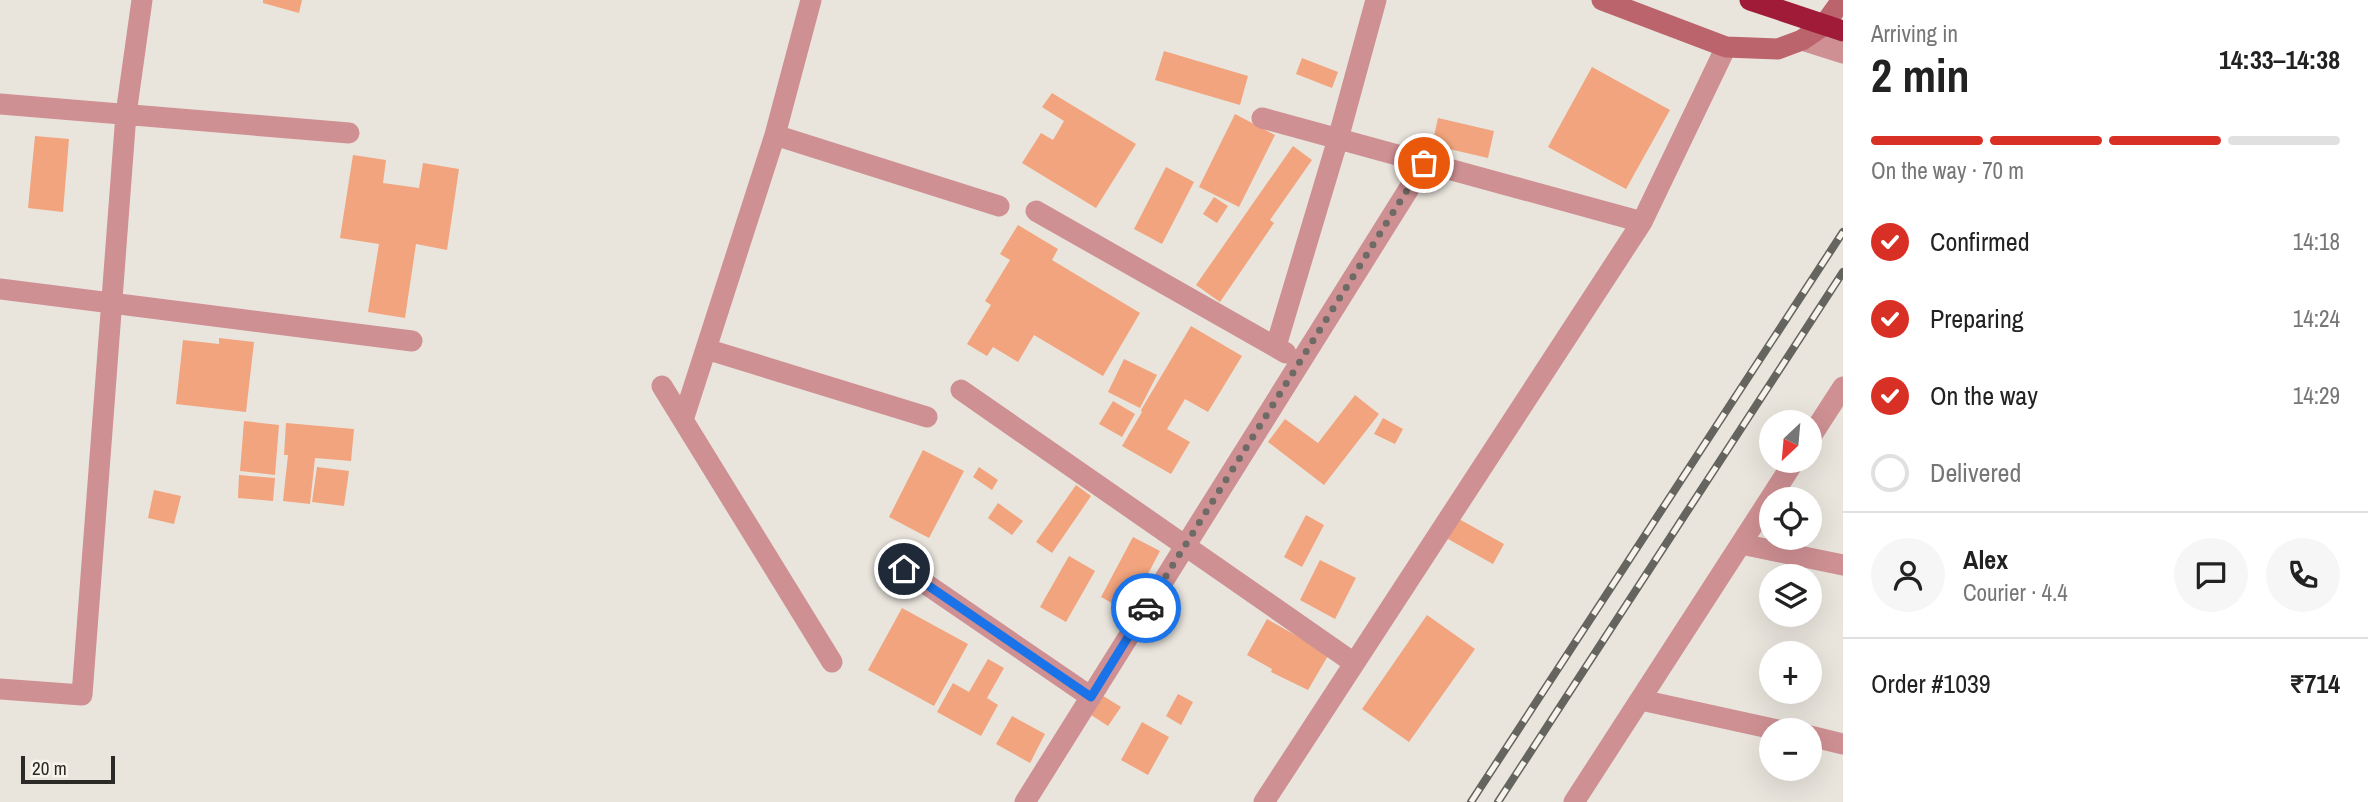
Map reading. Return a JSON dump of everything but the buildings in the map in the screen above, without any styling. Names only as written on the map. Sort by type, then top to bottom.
[{"type":"highway","points":[[1750,0],[1843,32]]},
{"type":"street","points":[[0,689],[82,695],[126,114],[142,0]]},
{"type":"street","points":[[683,421],[775,135],[811,0]]},
{"type":"street","points":[[1276,346],[1376,0]]},
{"type":"street","points":[[1602,0],[1726,47],[1778,49],[1802,40],[1824,25],[1842,0]]},
{"type":"street","points":[[1802,40],[1843,53]]},
{"type":"street","points":[[1264,802],[1642,222],[1726,47]]},
{"type":"street","points":[[0,104],[349,133]]},
{"type":"street","points":[[1262,117],[1642,222]]},
{"type":"street","points":[[775,135],[999,206]]},
{"type":"street","points":[[1025,802],[1424,163]]},
{"type":"street","points":[[1036,211],[1300,361]]},
{"type":"street","points":[[0,289],[412,341]]},
{"type":"street","points":[[706,349],[927,417]]},
{"type":"street","points":[[662,386],[832,662]]},
{"type":"street","points":[[1822,419],[1843,387]]},
{"type":"street","points":[[961,390],[1354,663]]},
{"type":"street","points":[[1573,802],[1787,473]]},
{"type":"street","points":[[1741,544],[1843,565]]},
{"type":"street","points":[[904,569],[1091,697]]},
{"type":"street","points":[[1641,700],[1759,726]]},
{"type":"street","points":[[1822,739],[1843,744]]},
{"type":"railway","points":[[1471,802],[1843,232]]},
{"type":"railway","points":[[1498,802],[1843,272]]},
{"type":"way so far","points":[[1146,608],[1424,163]]},
{"type":"route","points":[[904,569],[1091,697],[1146,608]]}]
